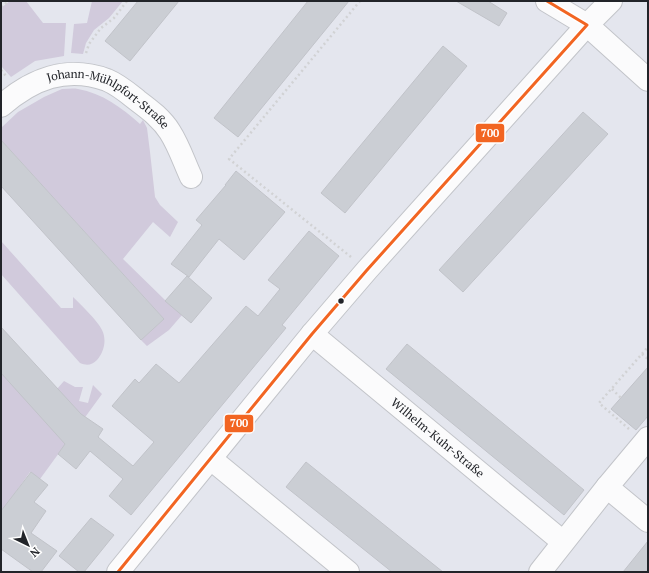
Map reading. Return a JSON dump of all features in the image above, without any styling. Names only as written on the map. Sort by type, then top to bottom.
[{"type":"street","points":[[547,1],[587,25],[648,80]]},
{"type":"street","points":[[118,572],[312,334],[367,270],[587,25],[611,1]]},
{"type":"street","name":"Johann-Mühlpfort-Straße","points":[[1,106],[19,92],[45,78],[68,74],[82,74],[108,80],[122,88],[160,118],[170,132],[191,176]]},
{"type":"street","name":"Wilhelm-Kuhr-Straße","points":[[312,334],[563,542]]},
{"type":"street","points":[[540,572],[646,440]]},
{"type":"street","points":[[211,458],[348,572]]},
{"type":"street","points":[[607,488],[648,521]]},
{"type":"path","points":[[1,7],[8,1]]},
{"type":"path","points":[[82,74],[86,50],[89,44],[101,28],[114,18],[127,1]]},
{"type":"path","points":[[360,1],[229,159],[367,270]]},
{"type":"path","points":[[646,440],[599,403],[648,347]]},
{"type":"path","points":[[642,354],[648,359]]},
{"type":"path","points":[[612,389],[621,398]]},
{"type":"shaded area","points":[[10,1],[26,1],[43,23],[66,23],[64,56],[35,61],[11,77],[1,66],[1,8]]},
{"type":"shaded area","points":[[92,1],[123,1],[109,18],[94,30],[86,43],[83,54],[71,53],[74,24],[87,23]]},
{"type":"shaded area","points":[[62,89],[78,89],[95,94],[119,107],[140,124],[143,120],[147,128],[155,197],[160,205],[178,222],[170,237],[153,222],[123,259],[182,315],[169,330],[147,346],[141,340],[164,319],[1,140],[1,128],[18,112],[44,97]]},
{"type":"shaded area","points":[[1,241],[61,308],[73,308],[73,297],[97,322],[104,334],[104,346],[95,362],[87,365],[80,363],[1,274]]},
{"type":"shaded area","points":[[1,373],[57,389],[64,381],[75,387],[83,387],[79,401],[88,403],[93,385],[102,394],[40,479],[30,472],[7,504],[1,528]]},
{"type":"building","points":[[138,1],[179,1],[130,61],[105,41]]},
{"type":"building","points":[[308,1],[349,1],[238,137],[214,118]]},
{"type":"building","points":[[456,1],[488,1],[507,13],[499,26]]},
{"type":"building","points":[[443,46],[467,66],[345,213],[321,193]]},
{"type":"building","points":[[583,112],[608,134],[463,292],[439,270]]},
{"type":"building","points":[[1,140],[164,319],[141,340],[1,186]]},
{"type":"building","points":[[236,171],[285,212],[244,260],[219,239],[189,277],[171,264],[202,225],[196,220]]},
{"type":"building","points":[[309,231],[339,256],[282,325],[286,328],[131,515],[109,496],[123,479],[90,451],[76,469],[58,454],[65,444],[1,373],[1,327],[81,414],[103,429],[98,437],[133,466],[154,442],[112,406],[135,379],[139,383],[156,364],[179,383],[246,306],[258,316],[280,289],[268,280]]},
{"type":"building","points":[[187,276],[212,298],[191,323],[165,301]]},
{"type":"building","points":[[407,344],[584,490],[564,515],[386,369]]},
{"type":"building","points":[[648,367],[648,416],[636,430],[611,409]]},
{"type":"building","points":[[306,462],[443,572],[392,572],[286,487]]},
{"type":"building","points":[[31,472],[48,485],[34,502],[46,511],[31,533],[57,551],[41,572],[33,572],[1,549],[1,511]]},
{"type":"building","points":[[91,518],[114,535],[84,572],[79,572],[59,556]]},
{"type":"building","points":[[648,541],[648,572],[623,572]]},
{"type":"transit line","name":"700","points":[[118,572],[312,334],[367,270],[587,25],[547,1]]}]
